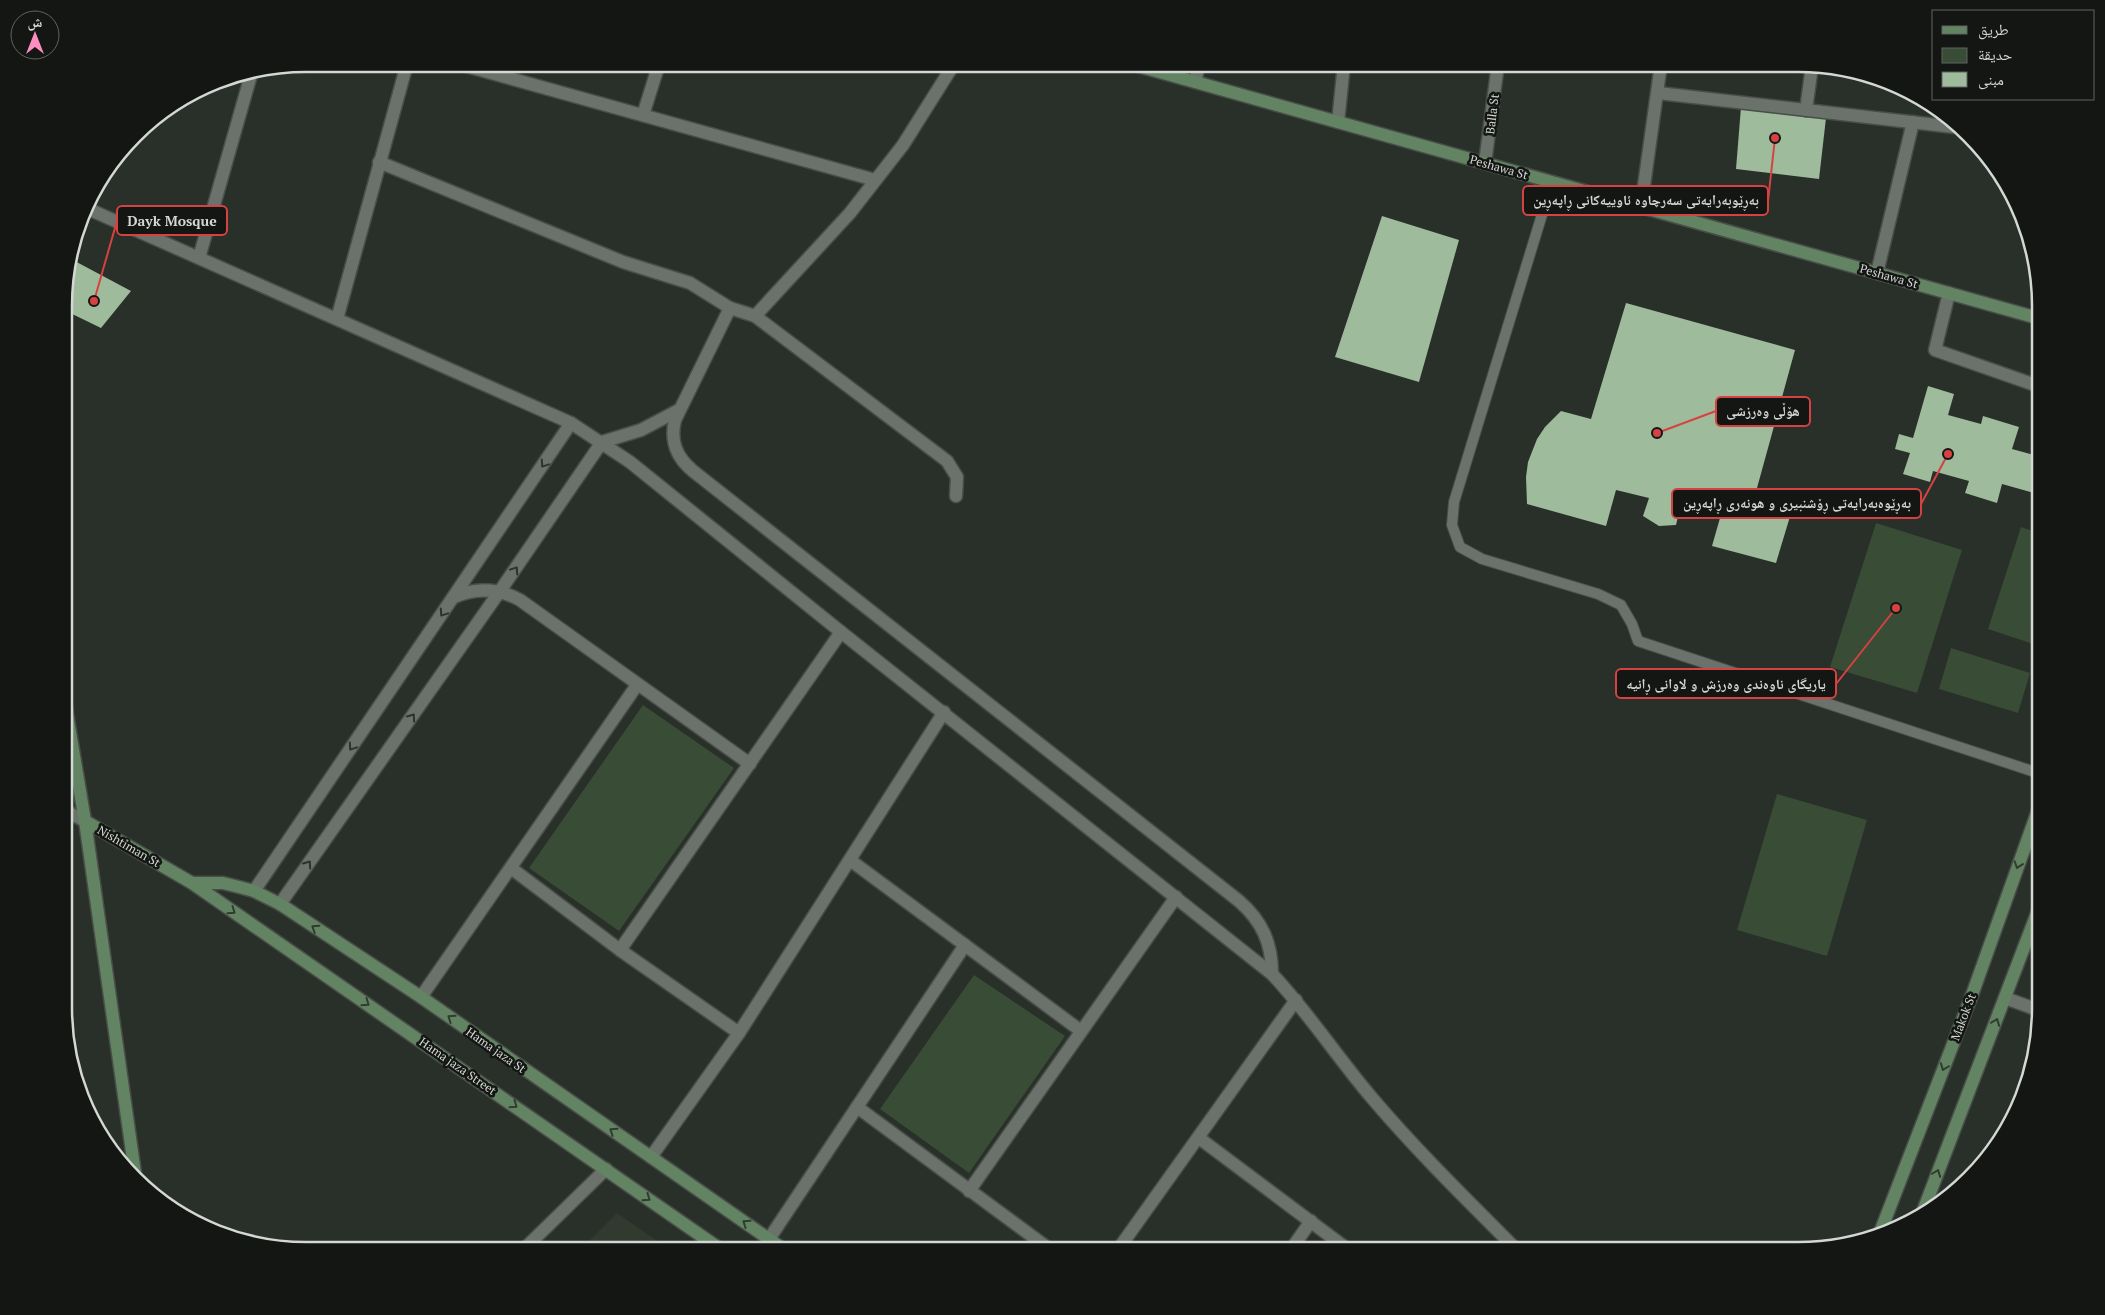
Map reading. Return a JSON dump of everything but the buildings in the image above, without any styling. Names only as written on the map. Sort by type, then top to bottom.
[{"type":"street","points":[[337,319],[405,72]]},
{"type":"street","points":[[487,72],[876,180]]},
{"type":"street","points":[[643,116],[657,72]]},
{"type":"street","points":[[755,316],[850,213],[903,145],[949,72]]},
{"type":"street","name":"Peshawa St","points":[[1160,72],[2032,316]]},
{"type":"street","points":[[1196,82],[1197,72]]},
{"type":"street","points":[[1338,122],[1343,72]]},
{"type":"street","name":"Balla St","points":[[1485,163],[1497,72]]},
{"type":"street","points":[[1641,207],[1660,72]]},
{"type":"street","points":[[1806,110],[1811,73]]},
{"type":"street","points":[[199,258],[249,79]]},
{"type":"street","points":[[1658,93],[1946,125]]},
{"type":"street","points":[[1877,273],[1913,122]]},
{"type":"street","points":[[379,162],[623,262],[690,283],[730,308],[755,316],[947,461],[957,477],[956,496]]},
{"type":"street","points":[[93,211],[571,424],[602,442],[630,462],[1272,974],[1296,1000],[1351,1073],[1392,1121],[1509,1242]]},
{"type":"street","points":[[1949,293],[1935,350],[2032,384]]},
{"type":"street","points":[[730,308],[679,410],[673,430],[673,440],[680,458],[686,465],[1239,901],[1248,909],[1264,930],[1271,952],[1272,974]]},
{"type":"street","points":[[280,904],[500,591],[602,442],[641,430],[679,410]]},
{"type":"street","points":[[254,891],[571,424]]},
{"type":"street","points":[[454,597],[476,590],[500,591],[520,600],[750,764]]},
{"type":"street","points":[[620,950],[841,632]]},
{"type":"street","points":[[421,997],[637,685]]},
{"type":"street","points":[[651,1157],[739,1033],[944,712]]},
{"type":"street","points":[[72,744],[85,821],[134,1166]]},
{"type":"street","name":"Nishtiman St","points":[[72,814],[192,883]]},
{"type":"street","name":"Makok St","points":[[1882,1227],[1968,1004],[2032,827]]},
{"type":"street","points":[[850,860],[1080,1031]]},
{"type":"street","points":[[511,868],[620,950],[739,1033]]},
{"type":"street","name":"Hama jaza St","points":[[192,883],[223,883],[254,891],[280,904],[421,997],[773,1242]]},
{"type":"street","name":"Hama jaza Street","points":[[192,883],[710,1242]]},
{"type":"street","points":[[969,1191],[1176,897]]},
{"type":"street","points":[[1925,1205],[2032,927]]},
{"type":"street","points":[[769,1239],[965,945]]},
{"type":"street","points":[[2005,998],[2032,1008]]},
{"type":"street","points":[[1124,1242],[1200,1138],[1296,1000]]},
{"type":"street","points":[[857,1107],[1040,1242]]},
{"type":"street","points":[[1200,1138],[1338,1242]]},
{"type":"street","points":[[531,1242],[606,1168]]},
{"type":"street","points":[[1296,1242],[1311,1221]]},
{"type":"lane","points":[[1552,182],[1454,502],[1452,525],[1460,547],[1482,559],[1598,594],[1622,606],[1632,624],[1638,641],[2032,771]]},
{"type":"shaded area","points":[[617,1213],[659,1242],[588,1242]]},
{"type":"green space","points":[[1876,523],[1962,550],[1917,693],[1830,667]]},
{"type":"green space","points":[[2021,527],[2032,531],[2032,644],[1988,629]]},
{"type":"green space","points":[[1951,648],[2030,673],[2018,713],[1939,689]]},
{"type":"green space","points":[[643,705],[734,768],[619,931],[529,868]]},
{"type":"green space","points":[[1777,794],[1867,820],[1827,956],[1737,930]]},
{"type":"green space","points":[[974,975],[1065,1036],[969,1173],[880,1109]]},
{"type":"place","name":"بەڕێوبەرایەتی سەرچاوە ئاوییەکانی ڕاپەڕین","points":[[1775,138]]},
{"type":"place","name":"Dayk Mosque","points":[[94,301]]},
{"type":"place","name":"هۆڵی وەرزشی","points":[[1657,433]]},
{"type":"place","name":"بەڕێوەبەرایەتی ڕۆشنبیری و هونەری ڕاپەڕین","points":[[1948,454]]},
{"type":"place","name":"یاریگای ناوەندی وەرزش و لاوانی ڕانیە","points":[[1896,608]]}]
